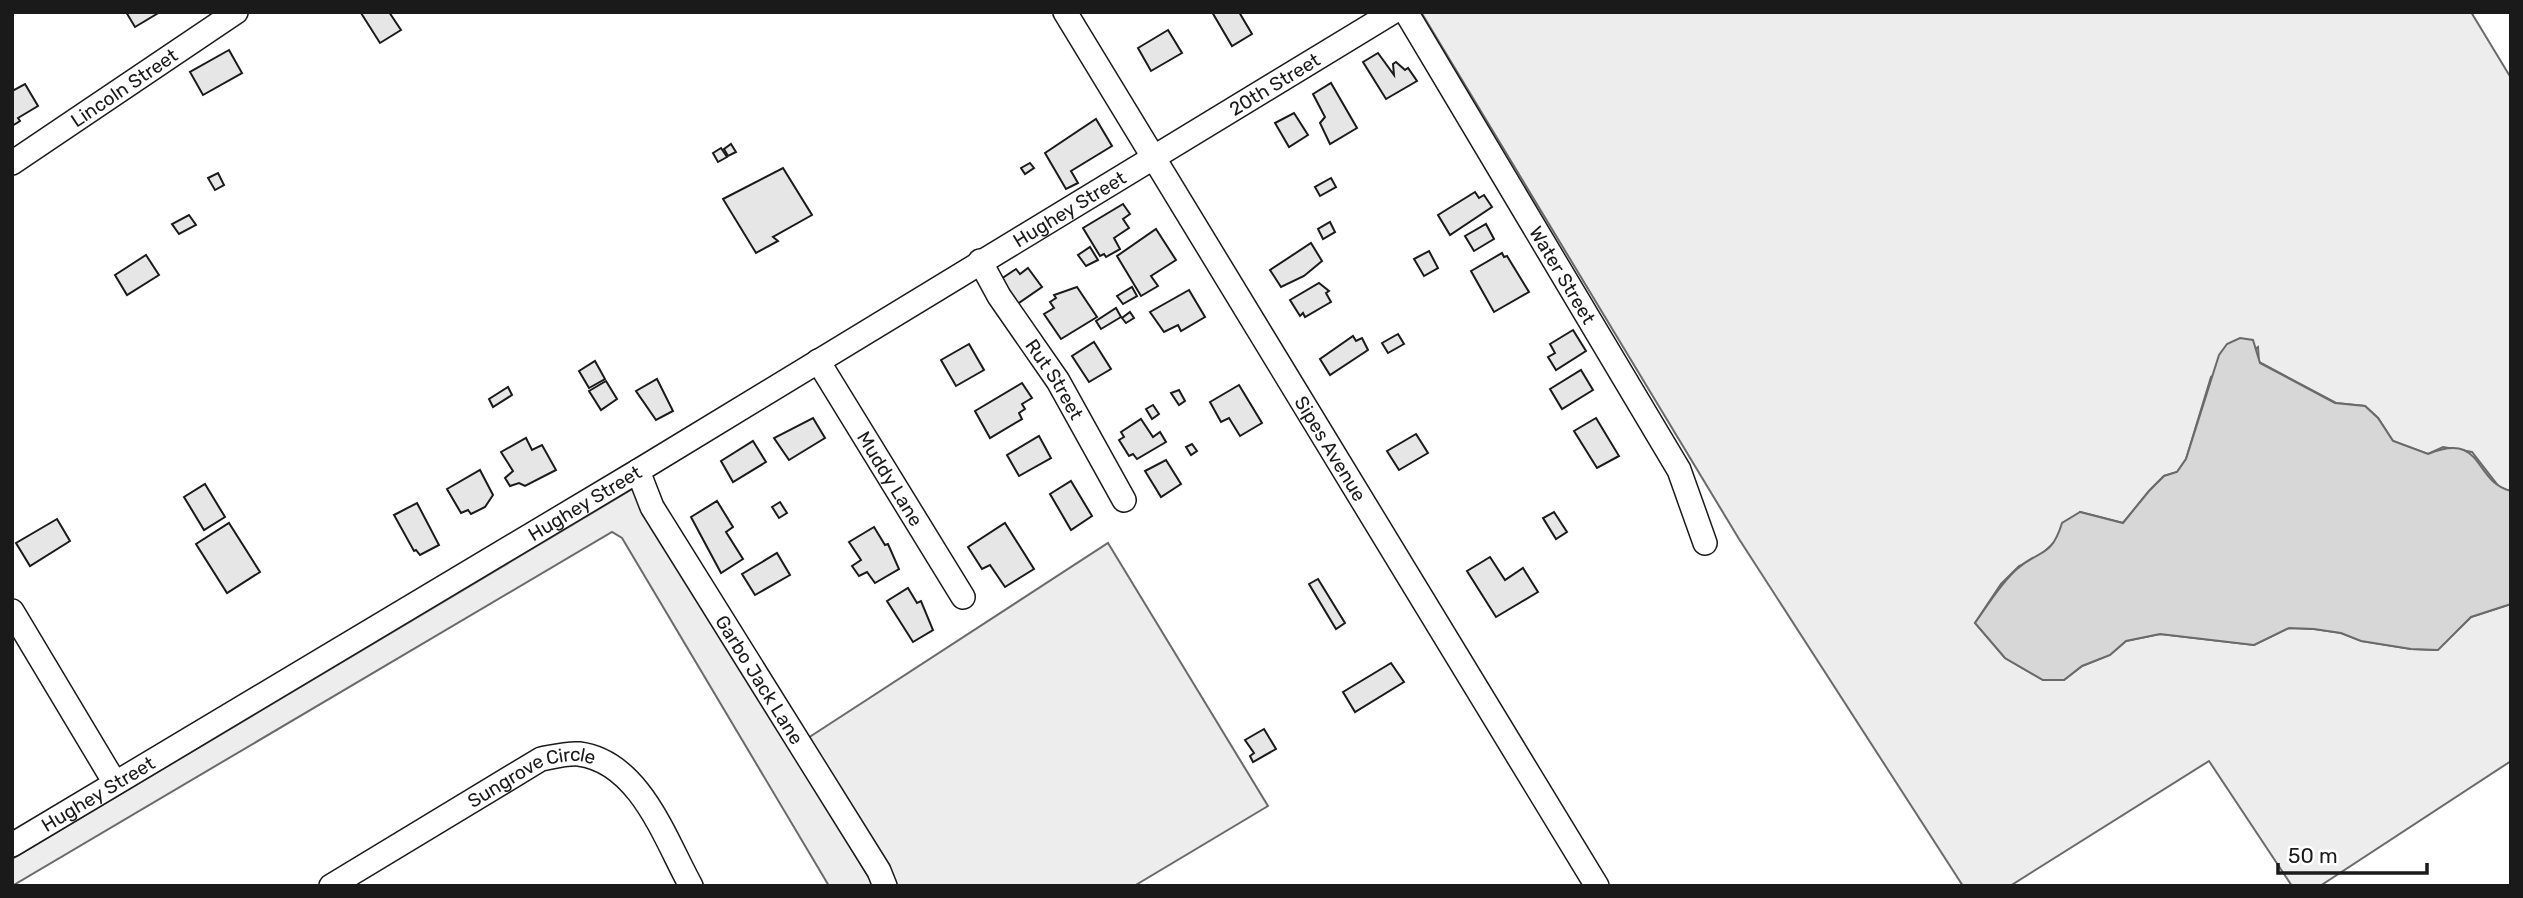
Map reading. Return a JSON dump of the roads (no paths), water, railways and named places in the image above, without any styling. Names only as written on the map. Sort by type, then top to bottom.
[{"type":"street","name":"Lincoln Street","points":[[12,163],[236,12]]},
{"type":"street","name":"Sipes Avenue","points":[[1065,12],[1597,886]]},
{"type":"street","name":"20th Street","points":[[1154,155],[1393,12]]},
{"type":"street","name":"Water Street","points":[[1406,12],[1679,470],[1705,543]]},
{"type":"street","name":"Hughey Street","points":[[12,845],[638,471],[1154,155]]},
{"type":"street","name":"Rut Street","points":[[980,261],[999,296],[1058,381],[1124,500]]},
{"type":"street","name":"Muddy Lane","points":[[818,361],[963,597]]},
{"type":"street","name":"Garbo Jack Lane","points":[[638,471],[652,507],[879,871],[885,886]]},
{"type":"street","points":[[12,611],[115,783]]},
{"type":"street","name":"Sungrove Circle","points":[[331,886],[541,759],[578,754],[611,766],[638,789],[691,886]]}]
